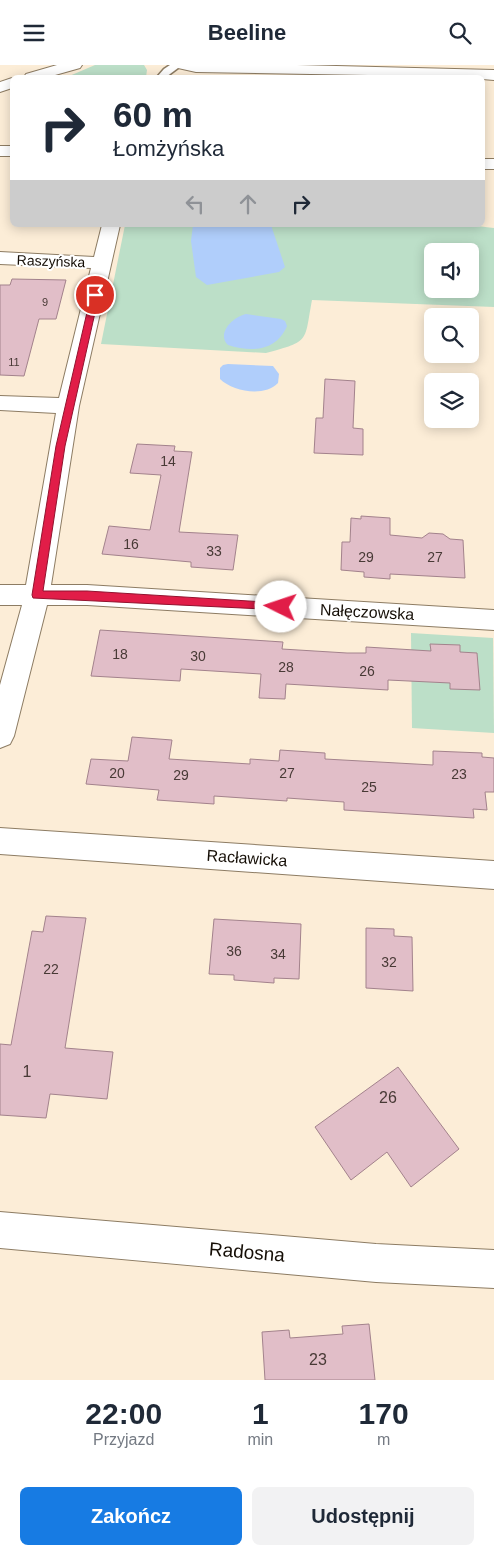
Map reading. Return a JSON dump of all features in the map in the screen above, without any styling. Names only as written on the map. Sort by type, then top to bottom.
[{"type":"street","points":[[39,75],[74,65]]},
{"type":"street","points":[[184,65],[196,67],[494,75]]},
{"type":"street","points":[[0,736],[37,595],[68,406],[111,227]]},
{"type":"street","name":"Raszyńska","points":[[0,259],[102,263]]},
{"type":"street","points":[[0,403],[68,406]]},
{"type":"street","name":"Nałęczowska","points":[[0,595],[97,596],[494,620]]},
{"type":"street","name":"Racławicka","points":[[0,841],[494,875]]},
{"type":"street","name":"Radosna","points":[[0,1230],[376,1263],[494,1269]]},
{"type":"lane","points":[[163,75],[177,65]]},
{"type":"green space","points":[[95,65],[144,65],[147,70],[146,75],[72,75]]},
{"type":"green space","points":[[125,227],[494,228],[494,307],[312,300],[306,332],[303,338],[291,346],[266,353],[101,344]]},
{"type":"green space","points":[[411,633],[493,638],[494,733],[412,728]]},
{"type":"water","points":[[193,227],[272,227],[285,267],[279,272],[207,285],[196,277],[191,241]]},
{"type":"water","points":[[246,314],[281,319],[285,321],[287,326],[276,341],[262,348],[245,349],[228,345],[224,336],[225,331],[231,322]]},
{"type":"water","points":[[228,364],[273,366],[279,374],[278,383],[265,390],[257,391],[241,390],[233,387],[220,379],[220,368]]},
{"type":"building","points":[[12,279],[66,280],[56,319],[39,319],[24,376],[0,375],[0,285],[10,285]]},
{"type":"building","points":[[325,379],[355,381],[353,428],[363,429],[363,455],[314,453],[316,418],[323,418]]},
{"type":"building","points":[[137,444],[175,446],[174,451],[192,452],[179,532],[238,535],[233,570],[191,567],[191,562],[102,554],[109,526],[150,530],[161,475],[130,473]]},
{"type":"building","points":[[361,516],[390,518],[390,535],[422,538],[429,533],[443,534],[450,539],[463,540],[465,578],[390,574],[390,579],[364,577],[364,572],[341,570],[342,542],[350,542],[351,518],[361,519]]},
{"type":"building","points":[[100,630],[283,642],[282,649],[347,653],[366,653],[366,647],[431,651],[430,644],[460,645],[460,652],[477,653],[480,690],[450,689],[450,683],[388,680],[388,690],[286,684],[285,699],[259,698],[261,674],[181,669],[180,681],[91,676]]},
{"type":"building","points":[[132,737],[172,740],[169,759],[250,764],[250,759],[279,761],[280,750],[325,753],[325,759],[433,765],[433,751],[482,753],[482,757],[494,758],[494,792],[485,792],[487,810],[473,809],[474,818],[344,810],[344,802],[287,798],[287,801],[214,796],[214,804],[157,800],[159,790],[86,784],[91,759],[128,761]]},
{"type":"building","points":[[46,916],[86,918],[65,1048],[113,1052],[107,1099],[50,1094],[46,1118],[0,1115],[0,1044],[11,1045],[32,931],[43,932]]},
{"type":"building","points":[[214,919],[301,924],[299,979],[274,978],[274,983],[234,980],[234,975],[209,974]]},
{"type":"building","points":[[366,928],[394,929],[394,936],[412,937],[413,991],[366,988]]},
{"type":"building","points":[[398,1067],[459,1149],[411,1187],[387,1152],[351,1180],[315,1127]]},
{"type":"building","points":[[369,1324],[375,1380],[265,1380],[262,1332],[289,1330],[290,1338],[343,1334],[342,1326]]},
{"type":"route","points":[[95,295],[60,446],[37,595],[87,595],[281,607]]}]
